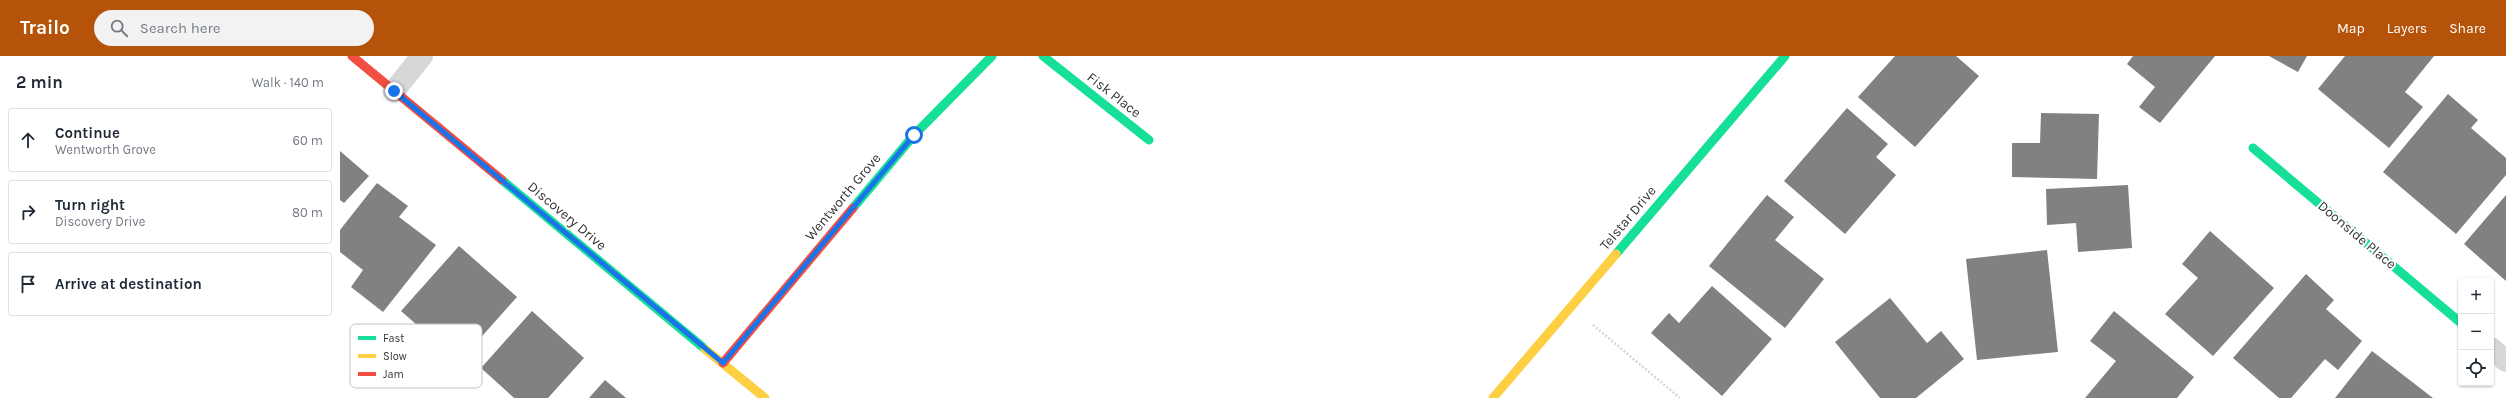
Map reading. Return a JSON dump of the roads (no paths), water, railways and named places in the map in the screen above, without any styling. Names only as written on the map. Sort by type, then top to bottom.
[{"type":"street","name":"Discovery Drive","points":[[352,56],[765,398]]},
{"type":"street","points":[[394,91],[422,56]]},
{"type":"street","name":"Wentworth Grove","points":[[723,363],[914,135],[992,56]]},
{"type":"street","name":"Fisk Place","points":[[1043,56],[1150,140]]},
{"type":"street","name":"Telstar Drive","points":[[1493,398],[1784,56]]},
{"type":"street","name":"Doonside Place","points":[[2254,148],[2458,320]]},
{"type":"street","points":[[2493,350],[2506,361]]}]
